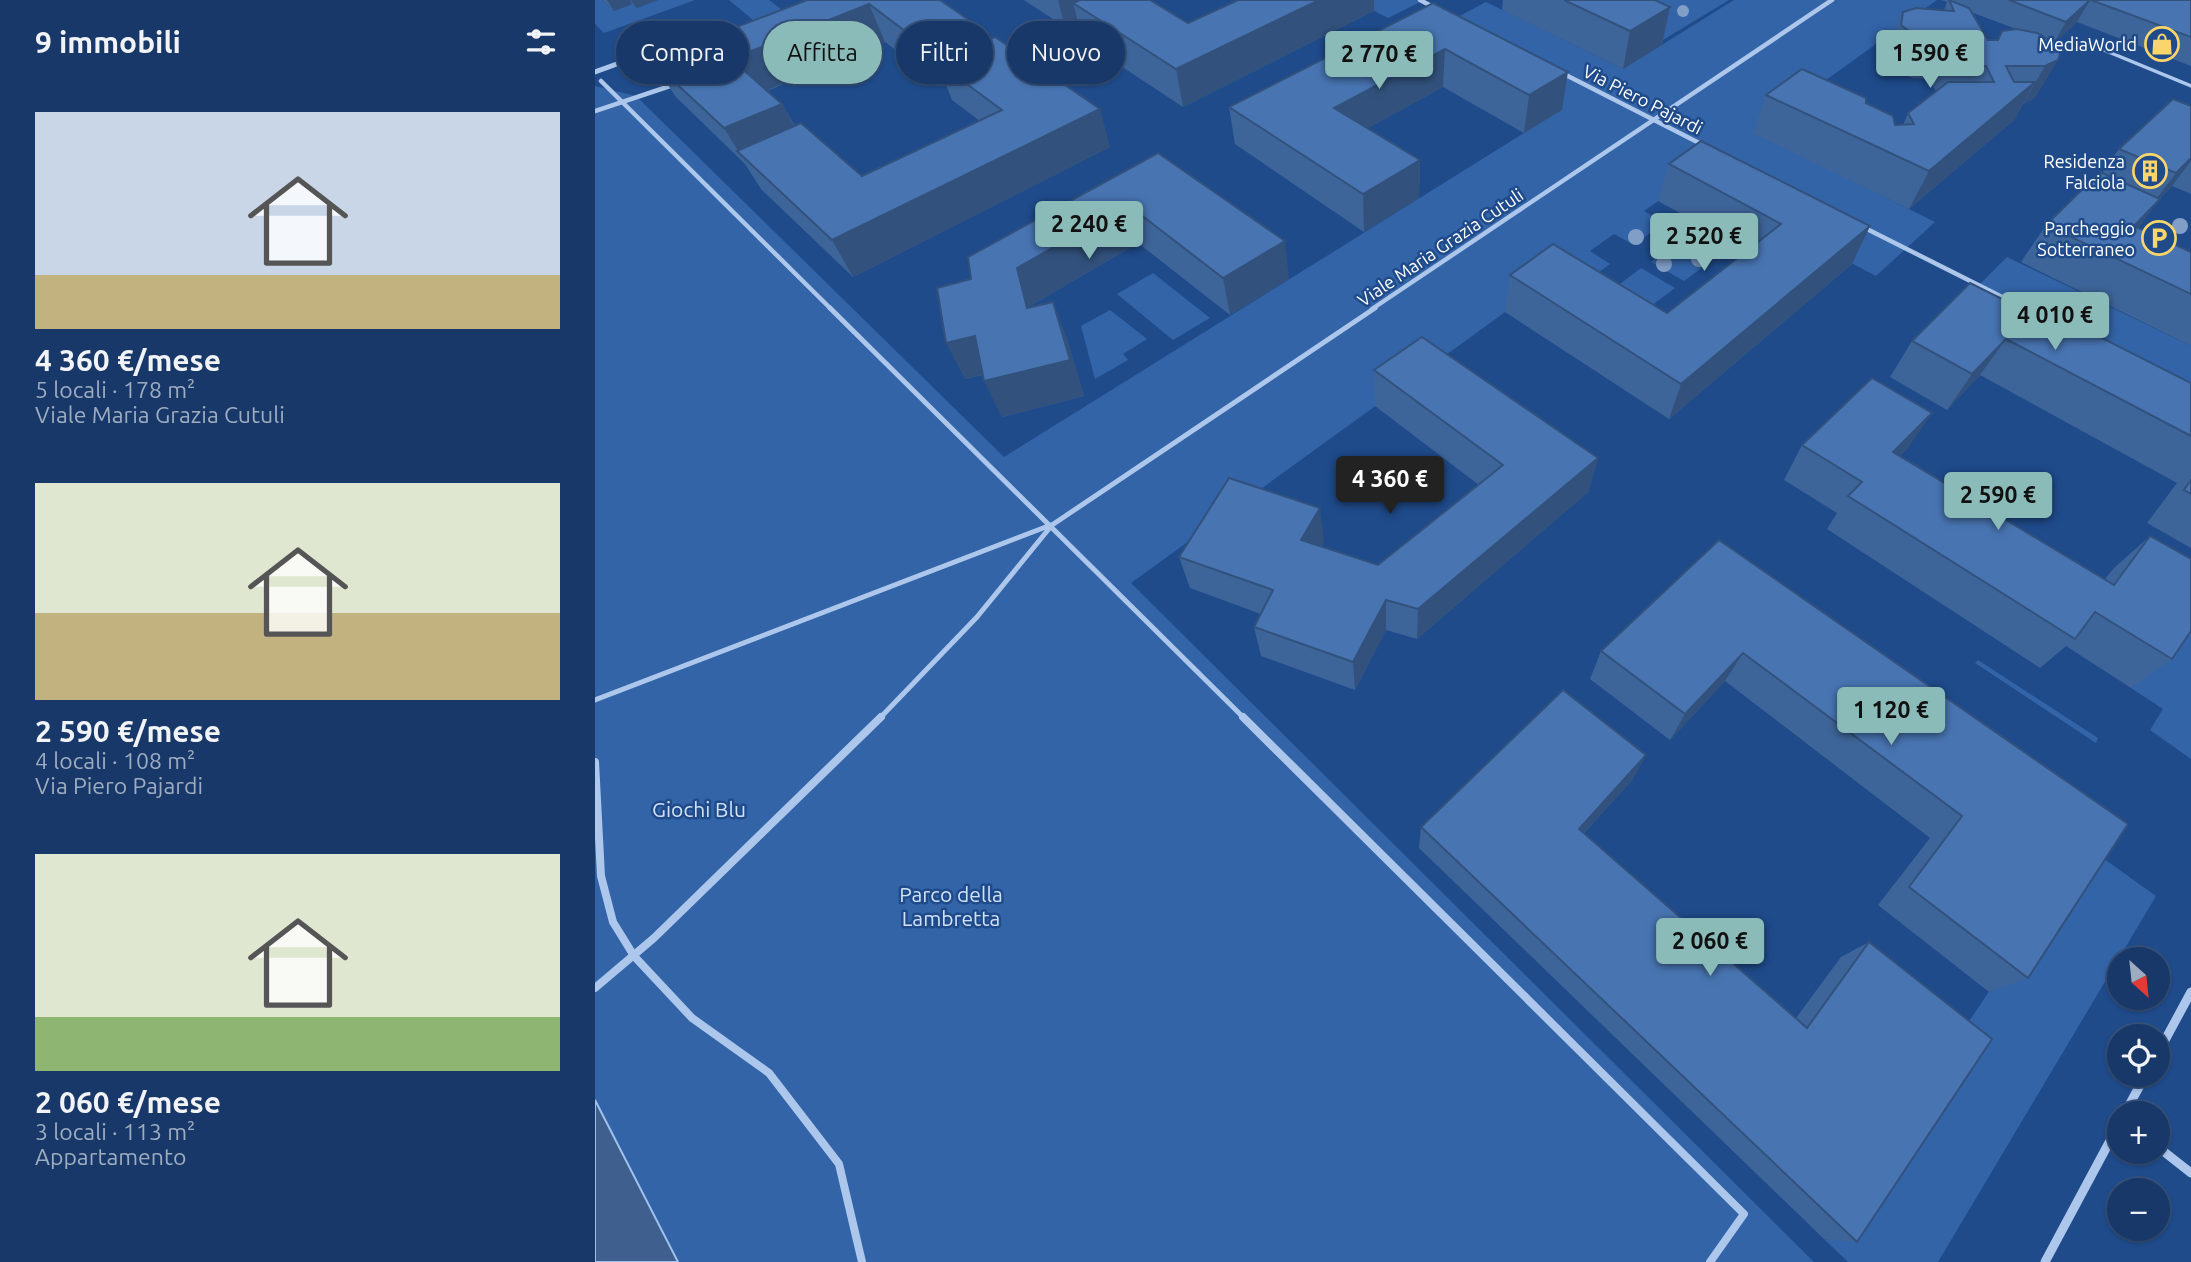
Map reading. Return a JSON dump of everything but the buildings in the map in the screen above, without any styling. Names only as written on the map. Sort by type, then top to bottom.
[{"type":"street","points":[[1420,0],[1444,12]]},
{"type":"street","name":"Viale Maria Grazia Cutuli","points":[[1052,525],[1832,0]]},
{"type":"street","points":[[595,72],[616,64]]},
{"type":"street","name":"Via Piero Pajardi","points":[[1555,69],[1714,151]]},
{"type":"street","points":[[601,81],[1052,525],[1744,1214],[1710,1262]]},
{"type":"street","points":[[595,111],[673,84]]},
{"type":"street","points":[[1858,224],[2042,317]]},
{"type":"street","points":[[595,700],[1052,525]]},
{"type":"street","points":[[595,988],[634,956],[855,744],[977,617],[1052,525]]},
{"type":"street","points":[[595,762],[601,876],[613,922],[634,956],[692,1018],[769,1073],[839,1164],[862,1262]]},
{"type":"street","points":[[2170,1031],[2191,992]]},
{"type":"street","points":[[2045,1262],[2107,1146]]},
{"type":"street","points":[[2170,1156],[2191,1173]]},
{"type":"lane","points":[[2099,48],[2191,86]]},
{"type":"green space","points":[[595,0],[602,0],[614,11],[632,4],[637,8],[658,0],[695,0],[637,21],[616,21],[616,29],[604,33],[595,24]]},
{"type":"green space","points":[[729,0],[769,0],[789,15],[763,21],[759,25]]},
{"type":"green space","points":[[1353,0],[1424,0],[1388,18]]},
{"type":"green space","points":[[1585,0],[1729,0],[1658,43]]},
{"type":"green space","name":"Parco della Lambretta","points":[[1734,0],[1937,0],[1754,132],[1935,222],[1876,276],[1690,179],[1644,211],[1664,223],[1634,245],[1614,234],[1590,251],[1610,264],[1587,281],[1566,268],[1131,583],[1814,1262],[595,1262],[595,86],[636,96],[1004,457],[1561,110],[1422,36],[1486,2],[1623,69]]},
{"type":"green space","points":[[1680,228],[1691,234],[1683,240],[1715,258],[1684,281],[1651,262],[1671,247],[1663,241]]},
{"type":"green space","points":[[2007,257],[2191,346],[2191,436],[1950,314]]},
{"type":"green space","points":[[1641,268],[1675,288],[1643,312],[1591,293],[1611,278],[1620,284]]},
{"type":"green space","points":[[1153,273],[1210,318],[1173,340],[1117,294]]},
{"type":"green space","points":[[1110,310],[1147,339],[1123,354],[1128,360],[1095,379],[1081,326]]},
{"type":"green space","points":[[2191,609],[2191,759],[2150,730],[2163,709],[2131,688],[2168,633]]},
{"type":"green space","points":[[1978,660],[2098,738],[2096,743],[1975,663]]},
{"type":"green space","points":[[2086,846],[2156,896],[2126,947],[2107,947],[2107,978],[1938,1262],[1848,1262],[1824,1239]]},
{"type":"shaded area","points":[[595,1100],[678,1262],[595,1262]]},
{"type":"place","name":"MediaWorld","points":[[2162,44]]},
{"type":"place","name":"Residenza Falciola","points":[[2150,171]]},
{"type":"place","name":"Parcheggio Sotterraneo","points":[[2159,238]]},
{"type":"park label","name":"Giochi Blu","points":[[699,809]]}]
